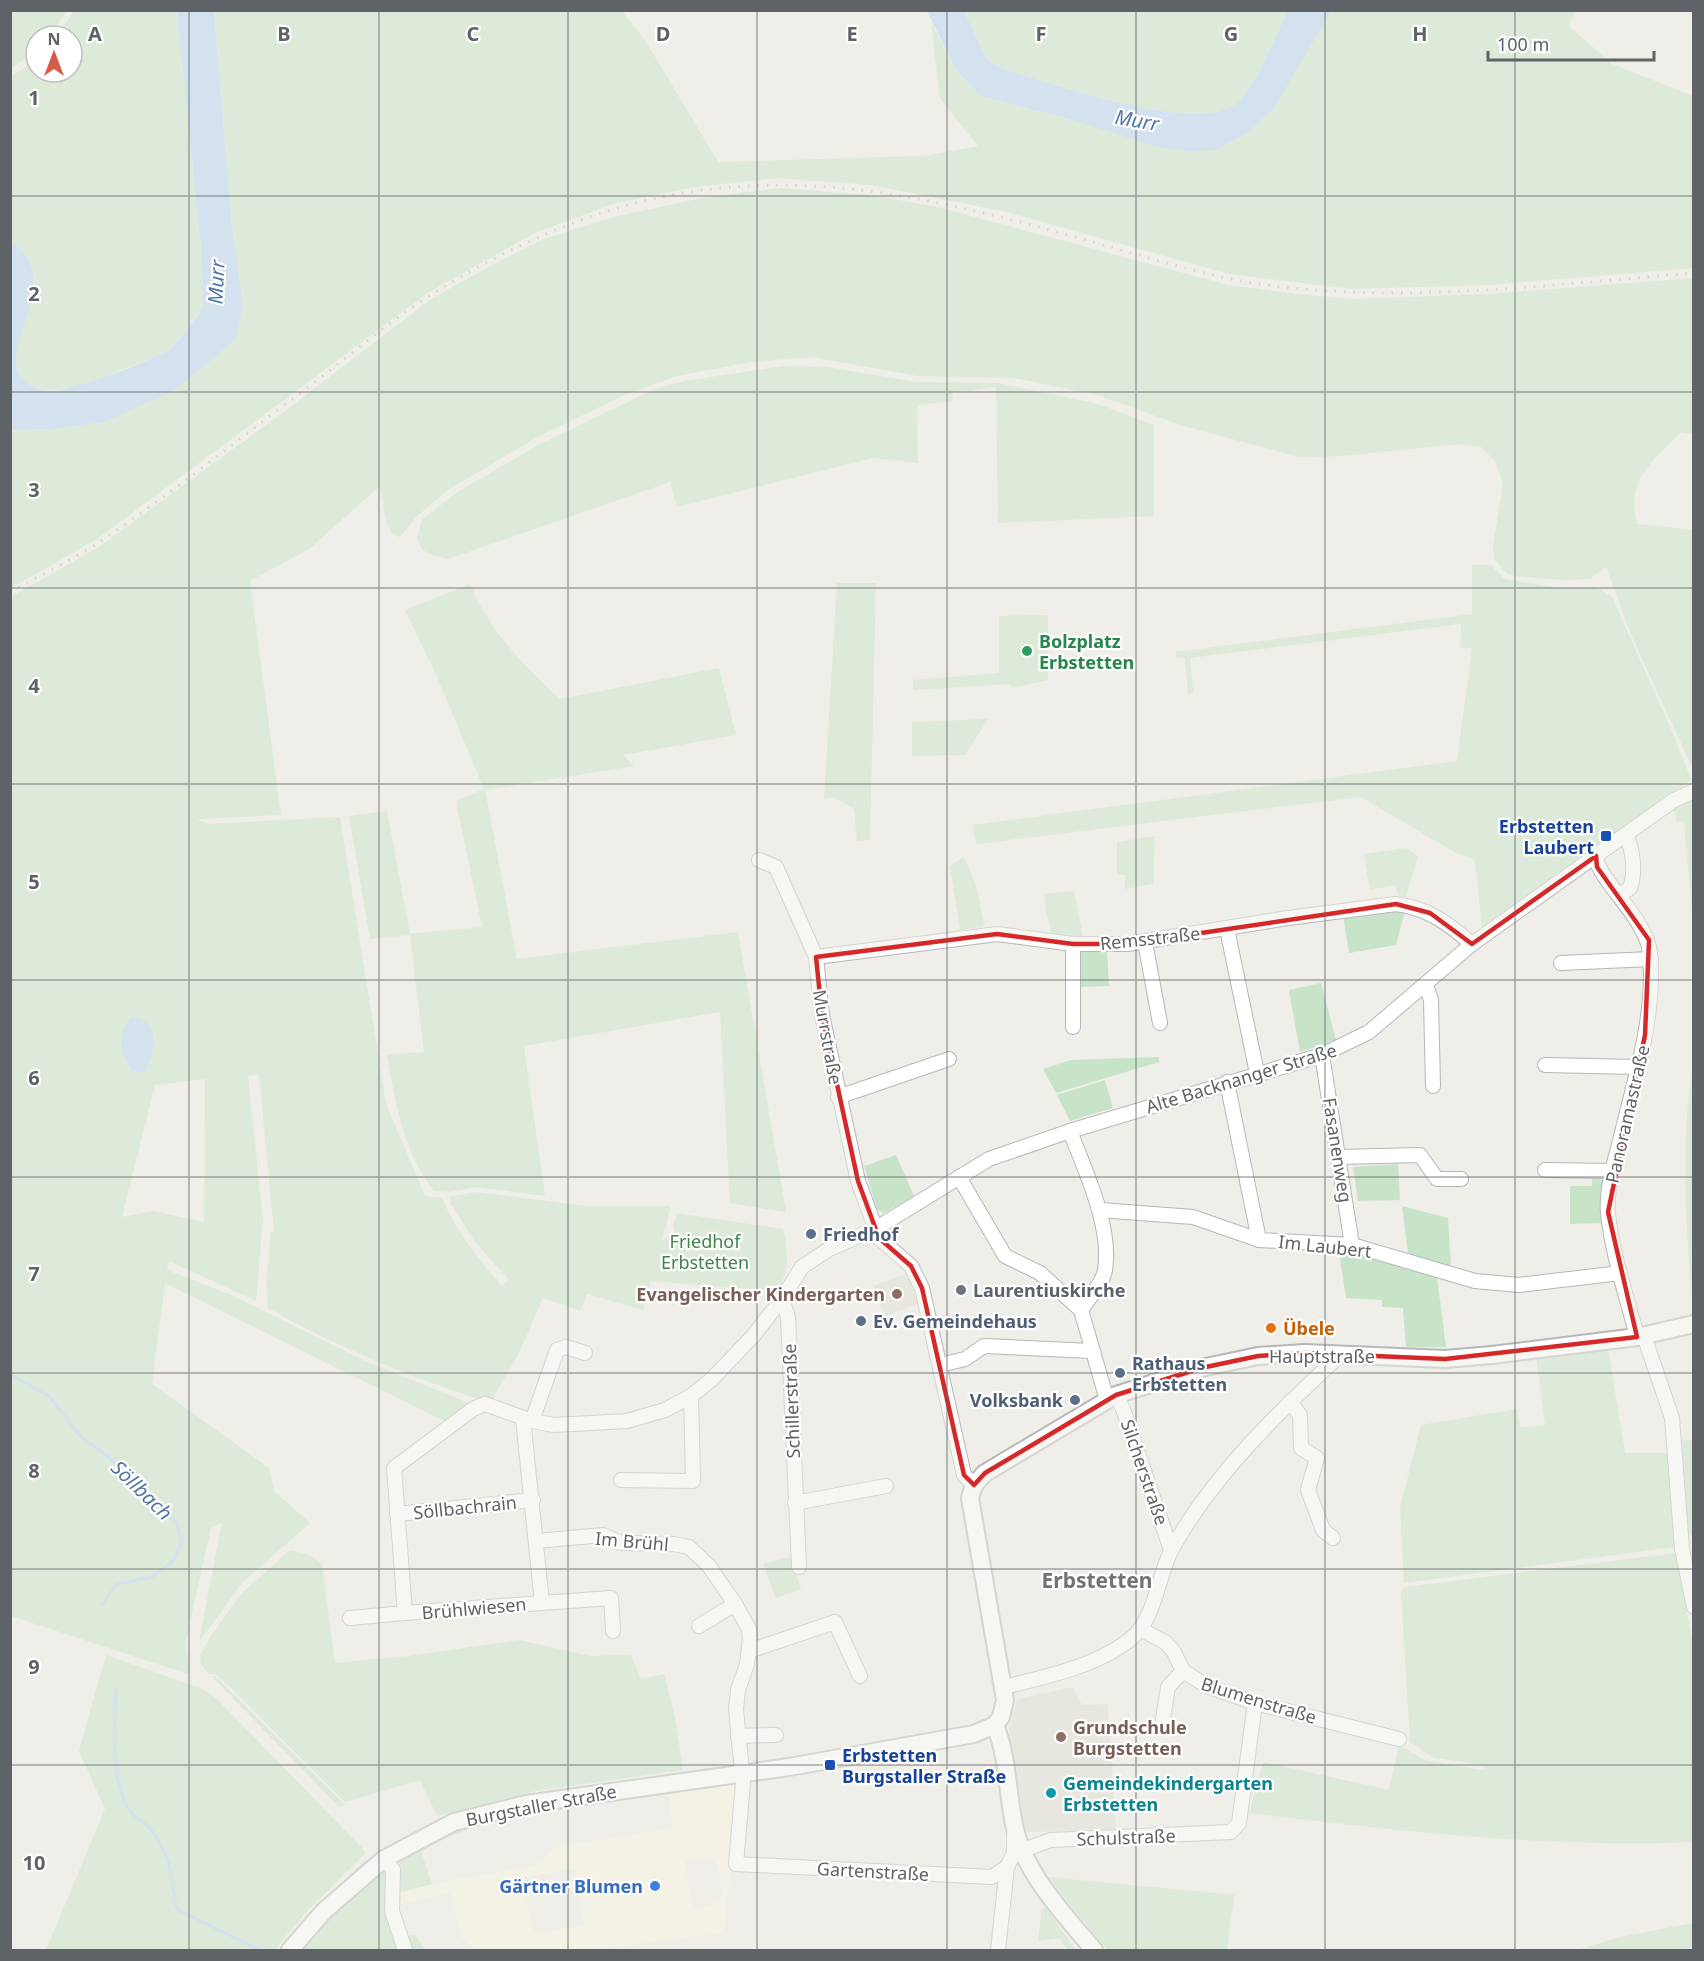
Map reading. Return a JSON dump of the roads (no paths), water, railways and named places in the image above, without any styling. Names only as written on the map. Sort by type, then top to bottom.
[{"type":"street","name":"Alte Backnanger Straße","points":[[782,1299],[802,1267],[829,1249],[875,1229],[990,1159],[1070,1131],[1322,1055],[1369,1032],[1472,945],[1674,800],[1694,791]]},
{"type":"street","points":[[1620,895],[1630,888],[1633,876],[1631,845],[1626,835]]},
{"type":"street","name":"Panoramastraße","points":[[1596,856],[1597,867],[1620,895],[1649,940],[1651,959],[1645,1035],[1613,1171],[1608,1212],[1620,1273],[1640,1337],[1672,1418],[1682,1549],[1694,1607]]},
{"type":"street","name":"Murrstraße","points":[[759,860],[776,867],[816,957],[822,1015],[838,1098],[858,1181],[875,1229]]},
{"type":"street","name":"Remsstraße","points":[[816,957],[997,934],[1073,945],[1145,942],[1321,913],[1396,904],[1413,907],[1440,918],[1472,945]]},
{"type":"street","points":[[1227,929],[1257,1073]]},
{"type":"street","points":[[1145,942],[1160,1023]]},
{"type":"street","points":[[1073,945],[1073,1027]]},
{"type":"street","points":[[1561,963],[1651,959]]},
{"type":"street","points":[[1426,985],[1431,1000],[1433,1086]]},
{"type":"street","name":"Fasanenweg","points":[[1322,1055],[1340,1157],[1352,1245]]},
{"type":"street","points":[[838,1098],[949,1059]]},
{"type":"street","points":[[1545,1065],[1637,1067]]},
{"type":"street","points":[[1227,1082],[1259,1240]]},
{"type":"street","points":[[959,1177],[1005,1256],[1040,1274],[1081,1310],[1105,1272],[1100,1210],[1070,1131]]},
{"type":"street","points":[[1340,1157],[1420,1155],[1437,1179],[1461,1179]]},
{"type":"street","points":[[1545,1170],[1613,1171]]},
{"type":"street","name":"Im Laubert","points":[[1100,1210],[1193,1218],[1259,1240],[1352,1245],[1475,1281],[1520,1286],[1620,1273]]},
{"type":"street","points":[[875,1229],[879,1238],[911,1266],[922,1288],[964,1475],[974,1485],[970,1498],[1004,1687],[1005,1706],[995,1725],[1005,1757],[1014,1825],[1014,1853],[1007,1867],[998,1950]]},
{"type":"street","points":[[585,1353],[566,1347],[557,1350],[528,1420],[578,1425],[627,1421],[665,1410],[691,1396],[753,1336],[782,1299]]},
{"type":"street","name":"Schillerstraße","points":[[782,1299],[788,1317],[795,1503],[800,1567]]},
{"type":"street","name":"Silcherstraße","points":[[1081,1310],[1092,1351],[1111,1398],[1124,1409],[1171,1550]]},
{"type":"street","name":"Hauptstraße","points":[[974,1485],[985,1473],[1048,1438],[1111,1398],[1166,1378],[1258,1356],[1341,1354],[1445,1359],[1640,1337],[1694,1324]]},
{"type":"street","points":[[940,1365],[965,1359],[984,1346],[1092,1351]]},
{"type":"street","points":[[1004,1687],[1104,1658],[1140,1629],[1171,1550],[1208,1495],[1265,1427],[1341,1354]]},
{"type":"street","points":[[621,1480],[693,1481],[691,1396]]},
{"type":"street","points":[[1290,1402],[1300,1415],[1301,1448],[1317,1458],[1308,1490],[1323,1530],[1333,1538]]},
{"type":"street","name":"Söllbachrain","points":[[398,1532],[394,1468],[472,1409],[485,1404],[528,1420],[537,1540]]},
{"type":"street","points":[[795,1503],[886,1486]]},
{"type":"street","name":"Söllbachrain","points":[[397,1514],[533,1500]]},
{"type":"street","name":"Brühlwiesen","points":[[398,1532],[405,1614]]},
{"type":"street","name":"Im Brühl","points":[[537,1540],[603,1535],[621,1543],[673,1544],[689,1547],[709,1566],[735,1604],[749,1629],[749,1651],[738,1690],[738,1736],[742,1773],[736,1864]]},
{"type":"street","name":"Brühlwiesen","points":[[537,1540],[542,1603]]},
{"type":"street","name":"Brühlwiesen","points":[[350,1618],[610,1598],[613,1631]]},
{"type":"street","points":[[699,1626],[735,1604]]},
{"type":"street","points":[[749,1651],[835,1622],[860,1676]]},
{"type":"street","name":"Blumenstraße","points":[[1140,1629],[1165,1642],[1174,1652],[1183,1671],[1207,1686],[1255,1702],[1399,1739]]},
{"type":"street","points":[[1162,1725],[1168,1687],[1183,1671]]},
{"type":"street","name":"Schulstraße","points":[[1023,1850],[1051,1840],[1231,1832],[1239,1823],[1255,1702]]},
{"type":"street","name":"Burgstaller Straße","points":[[290,1950],[324,1911],[384,1859],[454,1822],[526,1804],[789,1767],[974,1734],[995,1725]]},
{"type":"street","points":[[738,1736],[776,1735]]},
{"type":"street","points":[[1014,1825],[1023,1850],[1037,1876],[1094,1950]]},
{"type":"street","points":[[384,1859],[393,1870],[392,1911],[405,1950]]},
{"type":"street","name":"Gartenstraße","points":[[736,1864],[992,1877],[1007,1867]]},
{"type":"water","name":"Murr","points":[[177,11],[214,11],[231,217],[243,306],[236,339],[175,390],[104,422],[54,429],[11,430],[11,242],[26,257],[33,274],[33,292],[18,346],[16,362],[20,377],[39,389],[52,391],[77,386],[151,359],[172,347],[203,308],[201,248]]},
{"type":"water","name":"Murr","points":[[927,11],[964,11],[986,58],[1003,69],[1123,104],[1191,114],[1218,112],[1237,103],[1258,73],[1288,11],[1331,11],[1274,108],[1248,132],[1216,150],[1190,151],[1157,147],[1076,121],[981,96],[956,70]]},
{"type":"water","points":[[132,1017],[142,1019],[148,1024],[154,1039],[145,1072],[133,1071],[123,1051],[122,1037]]},
{"type":"waterway","name":"Söllbach","points":[[10,1374],[50,1397],[80,1436],[111,1459],[177,1523],[182,1542],[173,1561],[152,1577],[117,1584],[102,1605]]},
{"type":"waterway","name":"Söllbach","points":[[116,1688],[115,1750],[122,1796],[128,1808],[146,1824],[163,1849],[170,1867],[176,1909],[258,1949]]},
{"type":"railway","points":[[10,592],[77,556],[124,525],[384,328],[434,293],[487,262],[543,235],[581,220],[647,200],[711,189],[774,185],[837,188],[899,196],[1025,223],[1221,277],[1266,285],[1319,290],[1373,293],[1480,290],[1694,273]]},
{"type":"place","name":"Bolzplatz Erbstetten","points":[[1027,651]]},
{"type":"place","name":"Erbstetten Laubert","points":[[1606,836]]},
{"type":"place","name":"Friedhof","points":[[811,1234]]},
{"type":"place","name":"Laurentiuskirche","points":[[961,1290]]},
{"type":"place","name":"Evangelischer Kindergarten","points":[[897,1294]]},
{"type":"place","name":"Ev. Gemeindehaus","points":[[861,1321]]},
{"type":"place","name":"Übele","points":[[1271,1328]]},
{"type":"place","name":"Rathaus Erbstetten","points":[[1120,1373]]},
{"type":"place","name":"Volksbank","points":[[1075,1400]]},
{"type":"place","name":"Grundschule Burgstetten","points":[[1061,1737]]},
{"type":"place","name":"Erbstetten Burgstaller Straße","points":[[830,1765]]},
{"type":"place","name":"Gemeindekindergarten Erbstetten","points":[[1051,1793]]},
{"type":"place","name":"Gärtner Blumen","points":[[655,1886]]},
{"type":"district","name":"Erbstetten","points":[[1097,1580]]},
{"type":"park label","name":"Friedhof Erbstetten","points":[[705,1251]]}]
